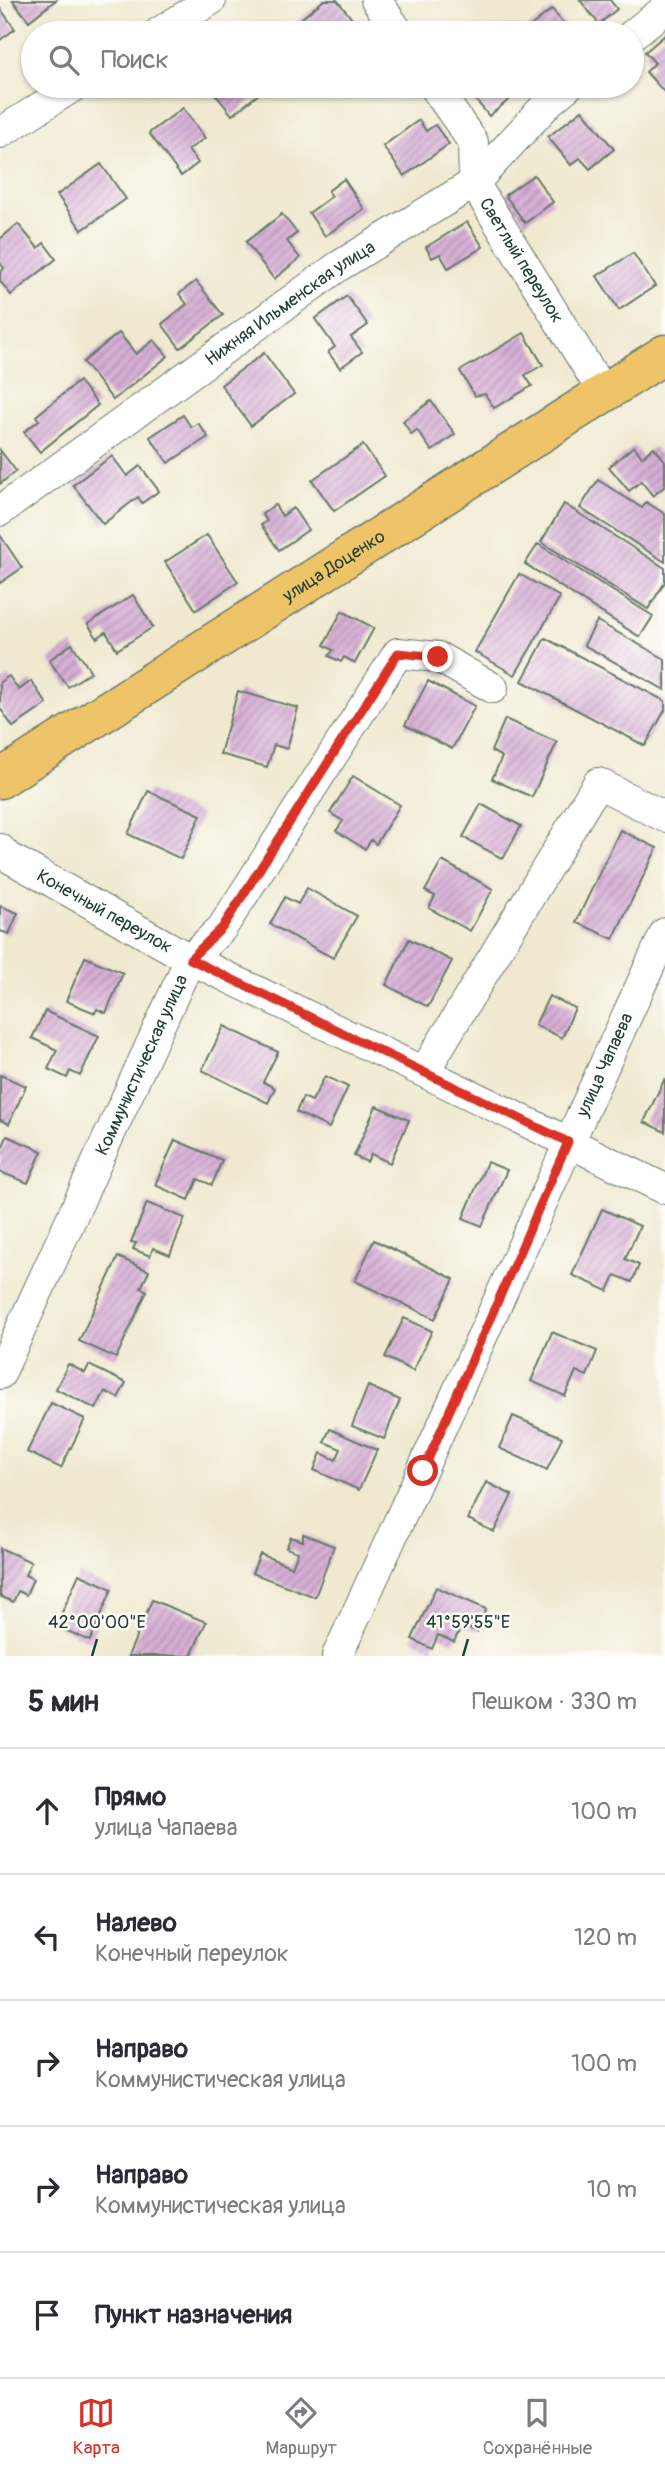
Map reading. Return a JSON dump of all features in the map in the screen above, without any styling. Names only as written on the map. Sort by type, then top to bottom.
[{"type":"main road","name":"улица Доценко","points":[[0,779],[665,354]]},
{"type":"street","points":[[177,21],[211,0]]},
{"type":"street","points":[[376,0],[391,21]]},
{"type":"street","points":[[644,26],[665,9]]},
{"type":"street","points":[[0,133],[55,98]]},
{"type":"street","name":"Светлый переулок","points":[[442,98],[473,142],[474,183],[604,394]]},
{"type":"street","name":"Нижняя Ильменская улица","points":[[0,511],[339,266],[474,183],[554,98]]},
{"type":"street","name":"Коммунистическая улица","points":[[0,1374],[190,959],[222,928],[398,653],[438,657],[493,688]]},
{"type":"street","points":[[424,1072],[598,783],[665,817]]},
{"type":"street","name":"Конечный переулок","points":[[0,849],[8,857],[190,959],[665,1189]]},
{"type":"street","name":"улица Чапаева","points":[[337,1656],[665,933]]},
{"type":"building","points":[[12,0],[56,0],[29,21]]},
{"type":"building","points":[[324,0],[337,0],[354,21],[298,21]]},
{"type":"building","points":[[580,0],[610,0],[617,9],[603,21],[597,21]]},
{"type":"building","points":[[0,8],[15,29],[0,40]]},
{"type":"building","points":[[552,9],[562,21],[537,21]]},
{"type":"building","points":[[665,35],[665,93],[646,72],[655,63],[645,52]]},
{"type":"building","points":[[219,98],[254,98],[232,115]]},
{"type":"building","points":[[474,98],[511,98],[489,116]]},
{"type":"building","points":[[183,108],[205,138],[188,150],[198,163],[181,176],[149,133]]},
{"type":"building","points":[[582,110],[614,149],[590,169],[580,158],[571,165],[548,137]]},
{"type":"building","points":[[419,120],[426,131],[435,125],[449,144],[404,176],[383,146]]},
{"type":"building","points":[[101,164],[126,199],[82,230],[57,195]]},
{"type":"building","points":[[534,175],[553,202],[525,223],[505,195]]},
{"type":"building","points":[[344,179],[364,209],[325,236],[309,213],[332,196],[328,191]]},
{"type":"building","points":[[282,214],[297,233],[287,241],[300,258],[274,279],[246,242]]},
{"type":"building","points":[[467,222],[483,247],[448,268],[440,254],[432,258],[426,247]]},
{"type":"building","points":[[18,224],[38,248],[44,243],[56,259],[11,295],[0,281],[0,273],[4,268],[0,263],[0,239]]},
{"type":"building","points":[[633,253],[655,286],[619,310],[597,276]]},
{"type":"building","points":[[196,281],[223,315],[180,348],[162,324],[187,304],[179,294]]},
{"type":"building","points":[[347,296],[368,325],[351,337],[362,352],[340,368],[328,352],[335,347],[315,319]]},
{"type":"building","points":[[119,333],[136,354],[154,340],[168,356],[113,400],[83,362]]},
{"type":"building","points":[[524,333],[543,365],[525,375],[532,386],[494,408],[485,394],[475,396],[460,371]]},
{"type":"building","points":[[264,353],[294,394],[251,426],[221,385]]},
{"type":"building","points":[[79,381],[98,405],[40,452],[24,432],[39,420],[36,416]]},
{"type":"building","points":[[431,401],[455,434],[432,451],[417,430],[411,434],[403,421]]},
{"type":"building","points":[[183,415],[191,427],[198,423],[208,437],[168,463],[150,437]]},
{"type":"building","points":[[363,445],[385,476],[334,511],[312,480]]},
{"type":"building","points":[[634,446],[642,457],[654,447],[665,461],[665,486],[653,496],[641,481],[629,491],[609,467]]},
{"type":"building","points":[[0,450],[16,471],[0,484]]},
{"type":"building","points":[[112,456],[127,476],[140,466],[159,491],[142,503],[138,497],[103,524],[73,485]]},
{"type":"building","points":[[598,480],[642,508],[646,502],[665,514],[665,562],[580,508]]},
{"type":"building","points":[[564,504],[665,568],[665,582],[648,609],[541,542]]},
{"type":"building","points":[[275,505],[282,516],[293,508],[308,530],[279,550],[261,525],[267,521],[262,514]]},
{"type":"building","points":[[0,535],[22,568],[0,583]]},
{"type":"building","points":[[207,535],[238,582],[196,610],[165,562]]},
{"type":"building","points":[[538,544],[653,616],[640,637],[525,564]]},
{"type":"building","points":[[519,574],[560,597],[515,675],[475,652]]},
{"type":"building","points":[[133,595],[153,627],[117,650],[106,632],[97,638],[88,624]]},
{"type":"building","points":[[342,611],[374,628],[355,663],[344,657],[341,662],[329,656],[333,650],[324,645]]},
{"type":"building","points":[[597,621],[665,659],[665,690],[584,645]]},
{"type":"building","points":[[545,638],[665,701],[665,710],[645,746],[522,681]]},
{"type":"building","points":[[72,644],[91,672],[68,687],[49,660]]},
{"type":"building","points":[[9,676],[19,690],[31,681],[47,704],[13,727],[0,708],[0,682]]},
{"type":"building","points":[[428,681],[475,706],[452,749],[405,725]]},
{"type":"building","points":[[238,691],[298,708],[287,749],[274,745],[267,767],[220,754]]},
{"type":"building","points":[[505,719],[557,742],[532,797],[492,779],[502,757],[491,751]]},
{"type":"building","points":[[353,776],[400,805],[376,844],[371,840],[365,849],[336,831],[343,821],[330,813]]},
{"type":"building","points":[[148,791],[201,815],[181,859],[128,834]]},
{"type":"building","points":[[481,804],[521,826],[503,859],[463,837]]},
{"type":"building","points":[[620,830],[657,848],[613,939],[576,922]]},
{"type":"building","points":[[442,861],[493,889],[470,931],[429,908],[435,896],[425,891]]},
{"type":"building","points":[[307,888],[357,916],[333,958],[270,924],[285,897],[298,904]]},
{"type":"building","points":[[0,906],[18,913],[9,934],[0,931]]},
{"type":"building","points":[[409,939],[452,961],[428,1007],[386,985]]},
{"type":"building","points":[[85,957],[123,973],[106,1013],[97,1009],[95,1013],[66,1001]]},
{"type":"building","points":[[549,996],[575,1008],[562,1038],[535,1025]]},
{"type":"building","points":[[45,1011],[99,1036],[80,1076],[70,1071],[67,1078],[48,1069],[57,1050],[32,1038]]},
{"type":"building","points":[[224,1026],[278,1052],[263,1082],[275,1088],[268,1103],[202,1070]]},
{"type":"building","points":[[0,1075],[26,1086],[9,1124],[0,1120]]},
{"type":"building","points":[[325,1076],[348,1087],[329,1128],[296,1112],[303,1097],[312,1101]]},
{"type":"building","points":[[665,1078],[665,1132],[644,1122]]},
{"type":"building","points":[[376,1106],[409,1120],[390,1163],[371,1154],[367,1162],[354,1156]]},
{"type":"building","points":[[7,1136],[42,1151],[28,1183],[0,1172],[0,1153]]},
{"type":"building","points":[[175,1140],[222,1160],[212,1185],[198,1179],[189,1200],[155,1185]]},
{"type":"building","points":[[487,1162],[507,1170],[482,1226],[463,1218]]},
{"type":"building","points":[[147,1203],[185,1218],[170,1255],[153,1248],[150,1256],[133,1249],[136,1243],[131,1242]]},
{"type":"building","points":[[602,1209],[640,1226],[625,1259],[639,1265],[632,1282],[615,1275],[608,1291],[572,1275]]},
{"type":"building","points":[[374,1240],[454,1279],[435,1319],[355,1281]]},
{"type":"building","points":[[118,1257],[149,1271],[141,1288],[147,1291],[116,1358],[79,1341]]},
{"type":"building","points":[[404,1318],[432,1331],[413,1371],[385,1357]]},
{"type":"building","points":[[552,1332],[597,1351],[587,1376],[576,1371],[565,1396],[531,1381]]},
{"type":"building","points":[[68,1364],[85,1373],[89,1365],[126,1383],[118,1398],[105,1391],[96,1409],[56,1389]]},
{"type":"building","points":[[368,1386],[400,1400],[384,1439],[352,1426]]},
{"type":"building","points":[[51,1403],[85,1419],[61,1468],[27,1452]]},
{"type":"building","points":[[513,1416],[562,1437],[547,1470],[499,1448]]},
{"type":"building","points":[[330,1429],[377,1450],[359,1490],[314,1470],[321,1453],[336,1460],[341,1449],[324,1442]]},
{"type":"building","points":[[486,1482],[512,1495],[494,1532],[468,1519]]},
{"type":"building","points":[[303,1534],[334,1546],[315,1597],[252,1573],[260,1554],[292,1567],[298,1552],[286,1548],[291,1537],[303,1541]]},
{"type":"building","points":[[0,1548],[31,1562],[25,1575],[33,1579],[26,1595],[18,1591],[13,1602],[0,1596]]},
{"type":"building","points":[[79,1574],[112,1589],[90,1641],[56,1626]]},
{"type":"building","points":[[436,1587],[486,1609],[477,1632],[462,1625],[454,1642],[438,1635],[432,1649],[412,1639]]},
{"type":"building","points":[[152,1600],[206,1622],[191,1656],[128,1656]]},
{"type":"route","points":[[423,1471],[568,1142],[190,959],[222,928],[398,653],[438,657]]}]
